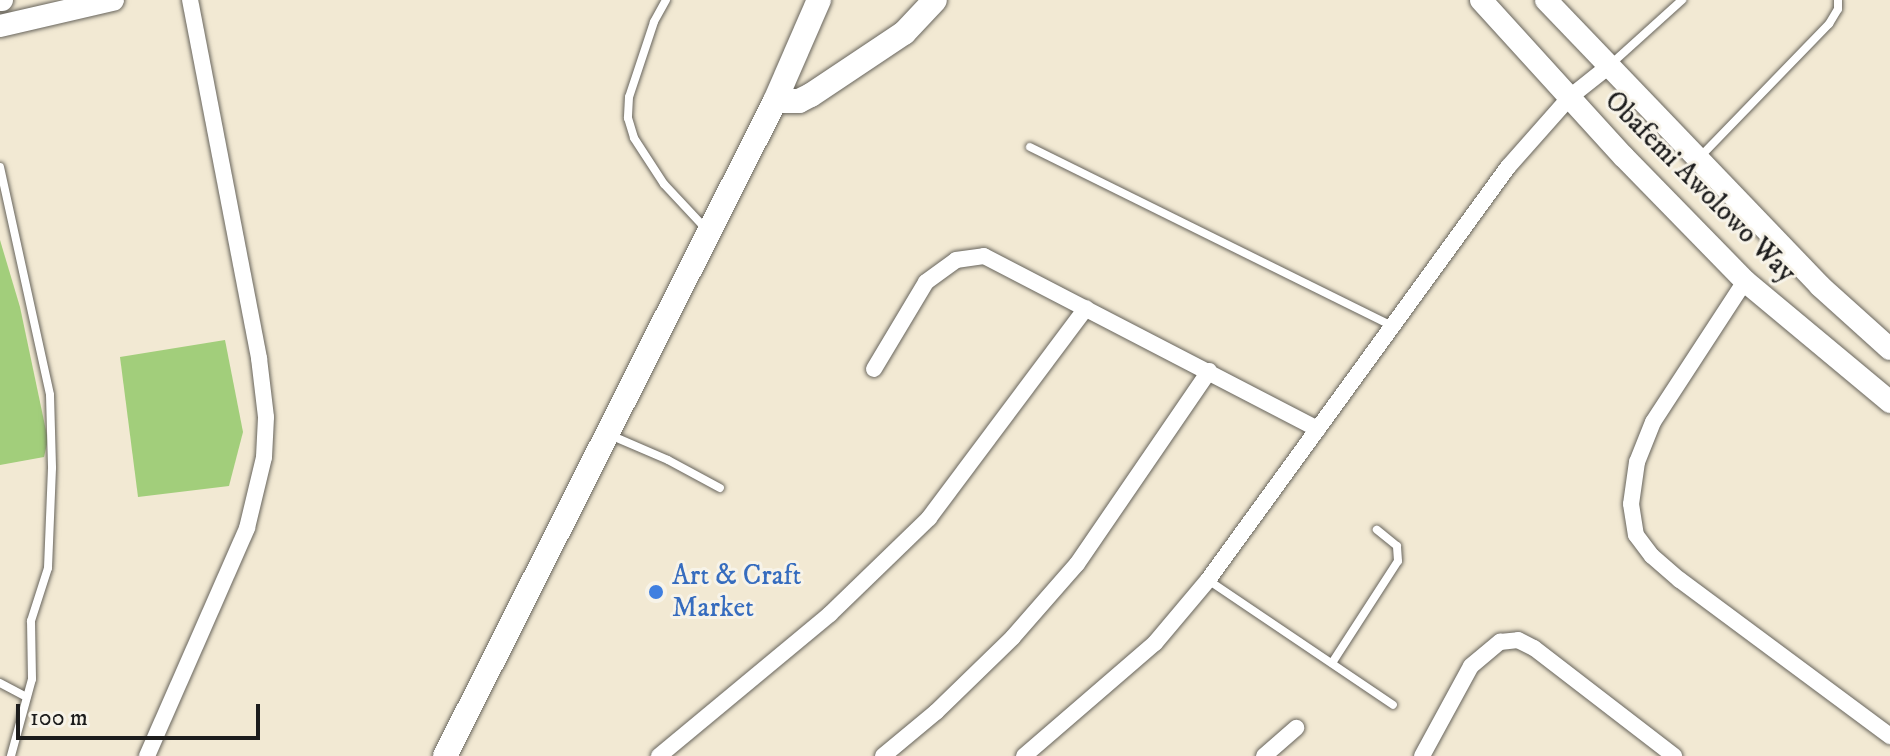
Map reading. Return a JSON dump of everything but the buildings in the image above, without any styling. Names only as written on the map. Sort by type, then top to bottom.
[{"type":"main road","points":[[0,26],[113,0]]},
{"type":"main road","points":[[445,756],[775,101],[819,0]]},
{"type":"main road","points":[[775,101],[799,101],[811,95],[904,33],[935,0]]},
{"type":"main road","name":"Obafemi Awolowo Way","points":[[1481,0],[1745,281],[1890,402]]},
{"type":"main road","name":"Obafemi Awolowo Way","points":[[1546,0],[1820,286],[1890,349]]},
{"type":"street","points":[[147,756],[247,528],[264,457],[266,417],[259,358],[190,0]]},
{"type":"street","points":[[1036,752],[1155,643],[1208,580],[1508,167],[1570,97],[1609,66]]},
{"type":"street","points":[[874,369],[926,282],[956,260],[984,256],[1318,429]]},
{"type":"street","points":[[1745,281],[1653,422],[1637,462],[1631,504],[1636,535],[1652,556],[1680,580],[1890,736]]},
{"type":"street","points":[[659,756],[830,614],[929,518],[1086,308]]},
{"type":"street","points":[[883,756],[936,712],[1013,637],[1077,564],[1209,371]]},
{"type":"street","points":[[1422,756],[1471,666],[1500,642],[1518,640],[1534,648],[1674,756]]},
{"type":"street","points":[[1264,756],[1296,728]]},
{"type":"lane","points":[[666,0],[654,22],[629,97],[628,118],[634,138],[664,184],[709,233]]},
{"type":"lane","points":[[1609,66],[1682,0]]},
{"type":"lane","points":[[1699,159],[1829,24],[1838,9],[1838,0]]},
{"type":"lane","points":[[1030,147],[1393,326]]},
{"type":"lane","points":[[0,167],[50,395],[48,568],[31,621],[32,679],[11,756]]},
{"type":"lane","points":[[609,434],[668,460],[720,488]]},
{"type":"lane","points":[[1332,663],[1398,561],[1397,546],[1377,530]]},
{"type":"lane","points":[[1208,580],[1393,705]]},
{"type":"lane","points":[[0,683],[26,697]]},
{"type":"green space","points":[[0,240],[20,307],[48,440],[44,457],[0,465]]},
{"type":"green space","points":[[225,340],[243,432],[229,486],[138,497],[120,357]]},
{"type":"place","name":"Art & Craft Market","points":[[656,592]]}]
